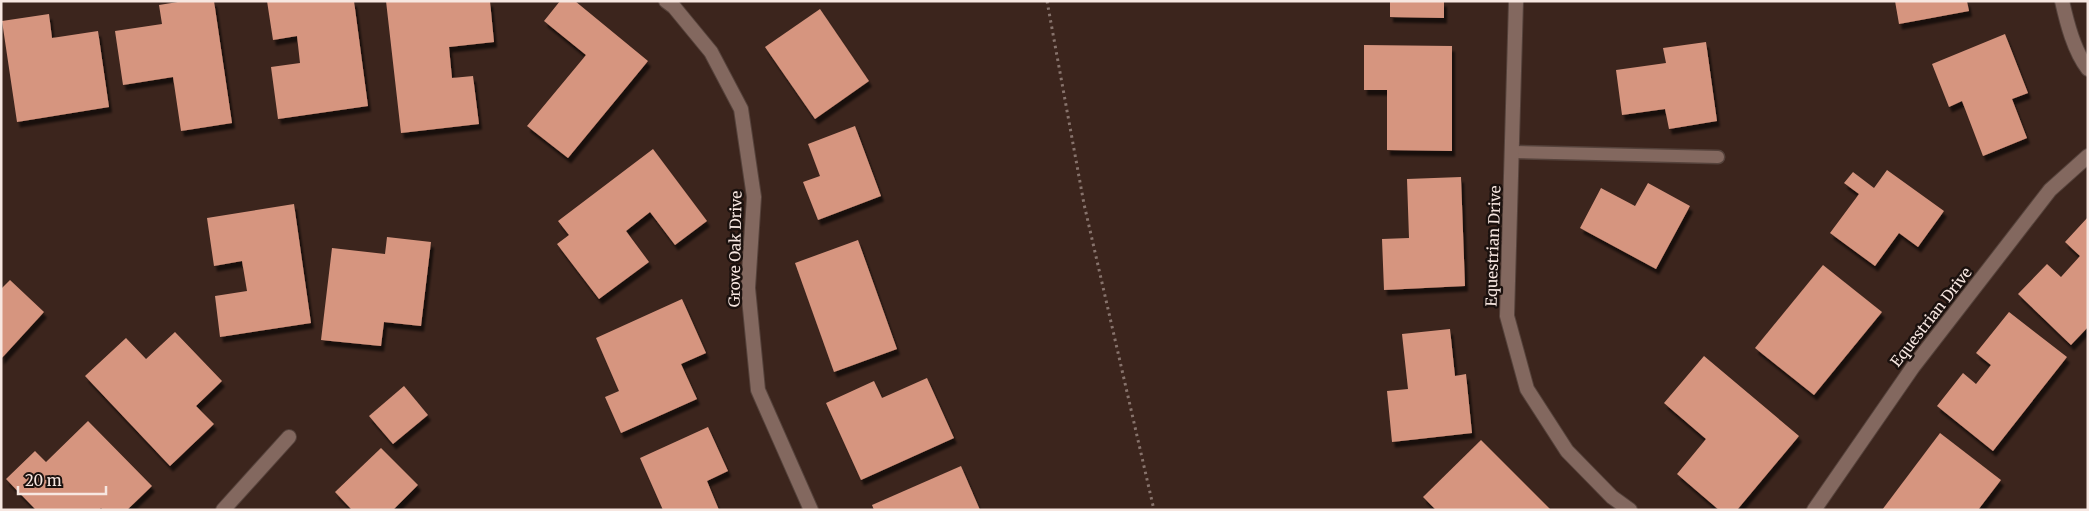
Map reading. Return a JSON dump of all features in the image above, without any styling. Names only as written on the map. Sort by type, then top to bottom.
[{"type":"street","name":"Grove Oak Drive","points":[[666,1],[674,7],[711,52],[740,109],[754,197],[748,288],[758,390],[811,510]]},
{"type":"street","name":"Equestrian Drive","points":[[1516,1],[1507,316],[1527,389],[1567,451],[1612,497],[1630,510]]},
{"type":"street","points":[[2062,1],[2082,62],[2088,69]]},
{"type":"street","name":"Equestrian Drive","points":[[1814,510],[1913,367],[2050,190],[2088,156]]},
{"type":"street","points":[[223,510],[289,437]]},
{"type":"lane","points":[[1513,152],[1718,157]]},
{"type":"path","points":[[1047,1],[1084,204],[1154,510]]},
{"type":"building","points":[[184,1],[214,1],[232,123],[181,131],[173,77],[123,85],[115,31],[162,24],[159,5]]},
{"type":"building","points":[[267,1],[354,1],[368,106],[278,119],[271,67],[300,63],[297,36],[273,40]]},
{"type":"building","points":[[386,1],[490,1],[494,42],[449,47],[452,78],[473,76],[479,124],[401,133]]},
{"type":"building","points":[[560,1],[575,1],[648,61],[568,158],[527,126],[586,55],[544,21]]},
{"type":"building","points":[[1390,1],[1444,1],[1444,18],[1390,17]]},
{"type":"building","points":[[1895,1],[1967,1],[1969,11],[1899,24]]},
{"type":"building","points":[[820,9],[869,81],[815,119],[765,47]]},
{"type":"building","points":[[49,14],[52,38],[98,31],[109,107],[17,122],[2,21]]},
{"type":"building","points":[[2005,34],[2028,93],[2012,99],[2027,138],[1983,156],[1962,101],[1949,107],[1932,64]]},
{"type":"building","points":[[1706,42],[1717,121],[1669,129],[1665,109],[1622,115],[1616,70],[1666,63],[1663,48]]},
{"type":"building","points":[[1364,45],[1452,46],[1452,151],[1387,150],[1387,90],[1364,90]]},
{"type":"building","points":[[855,126],[881,196],[818,220],[803,182],[820,176],[808,144]]},
{"type":"building","points":[[653,149],[707,221],[675,245],[650,212],[626,231],[649,262],[599,299],[557,244],[569,235],[558,221]]},
{"type":"building","points":[[1887,170],[1944,211],[1918,247],[1899,233],[1875,266],[1830,233],[1859,194],[1844,183],[1853,172],[1874,188]]},
{"type":"building","points":[[1461,177],[1465,286],[1384,290],[1382,239],[1409,238],[1407,179]]},
{"type":"building","points":[[1648,183],[1690,206],[1656,269],[1580,228],[1601,188],[1635,206]]},
{"type":"building","points":[[294,204],[311,323],[220,337],[215,296],[247,291],[242,261],[214,266],[207,218]]},
{"type":"building","points":[[2088,217],[2088,327],[2071,345],[2018,294],[2047,264],[2061,277],[2080,256],[2065,242]]},
{"type":"building","points":[[387,237],[431,242],[421,326],[384,322],[381,346],[321,340],[332,248],[385,254]]},
{"type":"building","points":[[858,240],[897,349],[834,372],[795,263]]},
{"type":"building","points":[[1823,265],[1882,312],[1814,395],[1755,348]]},
{"type":"building","points":[[10,280],[44,312],[1,359],[1,289]]},
{"type":"building","points":[[682,299],[706,353],[681,364],[697,399],[621,433],[605,397],[619,391],[596,338]]},
{"type":"building","points":[[2009,312],[2067,357],[1993,451],[1937,406],[1963,373],[1976,384],[1991,365],[1976,353]]},
{"type":"building","points":[[1450,329],[1455,376],[1466,374],[1472,433],[1392,442],[1387,391],[1408,389],[1402,334]]},
{"type":"building","points":[[175,332],[222,381],[196,406],[214,424],[170,466],[85,376],[126,338],[146,359]]},
{"type":"building","points":[[1704,356],[1799,436],[1737,510],[1719,510],[1677,474],[1706,439],[1664,403]]},
{"type":"building","points":[[927,378],[954,438],[861,480],[826,403],[874,381],[882,398]]},
{"type":"building","points":[[404,386],[428,415],[393,444],[369,416]]},
{"type":"building","points":[[88,421],[152,486],[127,510],[103,510],[101,508],[99,510],[36,510],[6,479],[35,451],[46,462]]},
{"type":"building","points":[[708,427],[728,471],[707,481],[719,510],[663,510],[640,458]]},
{"type":"building","points":[[1940,433],[2001,480],[1978,510],[1882,510]]},
{"type":"building","points":[[1481,440],[1551,510],[1436,510],[1423,497]]},
{"type":"building","points":[[381,448],[418,485],[393,510],[352,510],[335,492]]},
{"type":"building","points":[[961,466],[980,510],[874,510],[872,505]]}]
